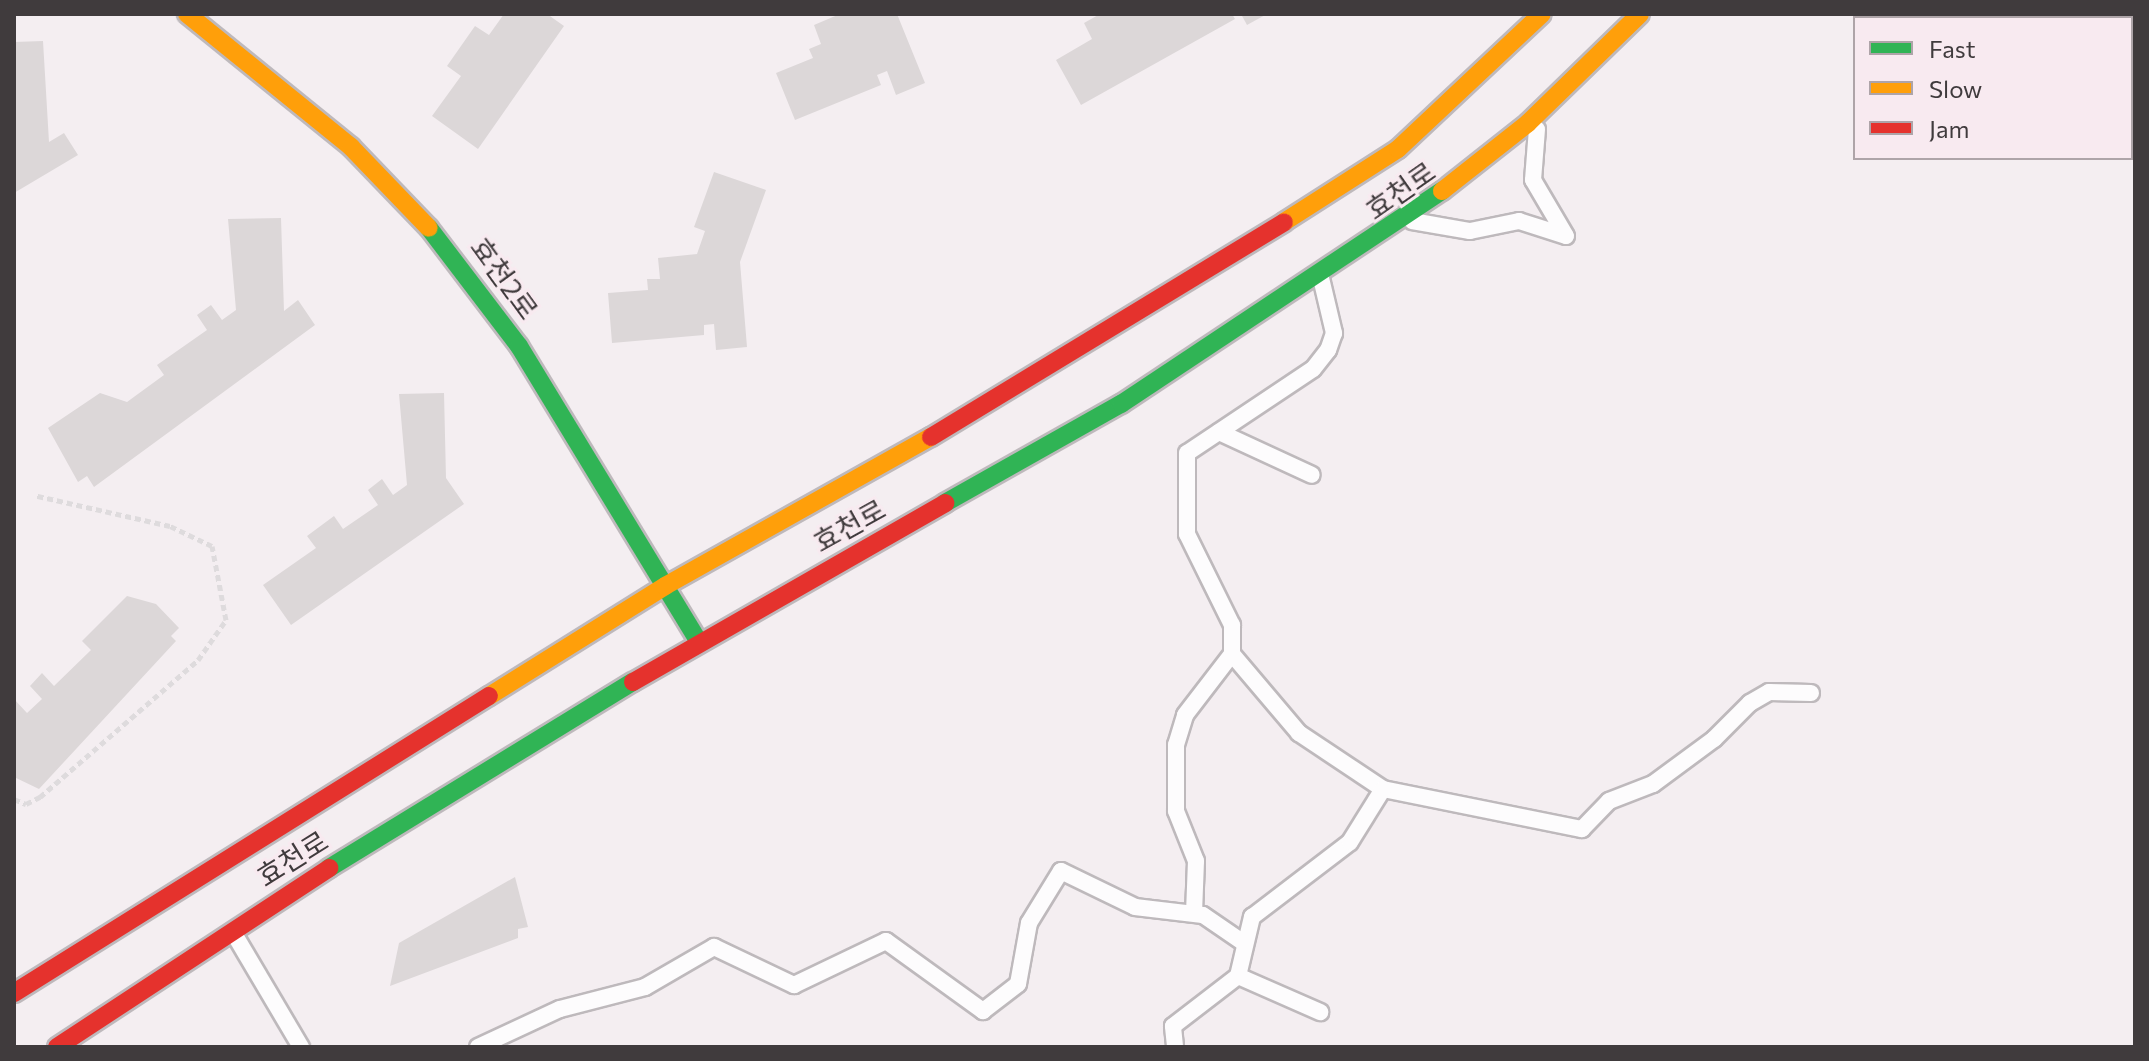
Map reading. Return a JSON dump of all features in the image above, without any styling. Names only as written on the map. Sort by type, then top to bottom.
[{"type":"main road","name":"효천2로","points":[[187,14],[351,147],[450,249],[519,346],[699,642]]},
{"type":"main road","name":"효천로","points":[[14,993],[665,586],[1066,361],[1344,184],[1398,149],[1542,14]]},
{"type":"main road","name":"효천로","points":[[57,1047],[232,930],[699,642],[1121,404],[1321,276],[1407,219],[1542,110],[1640,14]]},
{"type":"lane","points":[[1407,219],[1470,231],[1519,221],[1566,236],[1533,180],[1542,110]]},
{"type":"lane","points":[[1194,913],[1196,861],[1176,811],[1176,745],[1185,715],[1232,654],[1232,625],[1187,534],[1187,453],[1328,350],[1332,310],[1321,276]]},
{"type":"lane","points":[[1219,432],[1312,475]]},
{"type":"lane","points":[[1232,654],[1299,733],[1383,789],[1582,829],[1609,801],[1653,784],[1714,739],[1750,703],[1769,692],[1811,693]]},
{"type":"lane","points":[[1175,1046],[1173,1026],[1238,976],[1241,941],[1252,917],[1350,842],[1383,789]]},
{"type":"lane","points":[[478,1047],[560,1009],[645,987],[714,947],[794,985],[886,941],[983,1011],[1018,984],[1029,923],[1061,871],[1135,907],[1194,913],[1241,941]]},
{"type":"lane","points":[[232,930],[301,1047]]},
{"type":"lane","points":[[1238,976],[1320,1012]]},
{"type":"path","points":[[14,799],[26,804],[40,797],[198,660],[226,620],[212,546],[170,526],[34,495]]},
{"type":"building","points":[[504,14],[547,14],[564,26],[478,149],[432,116],[461,76],[447,66],[475,26],[489,35]]},
{"type":"building","points":[[840,14],[897,14],[925,83],[896,95],[887,71],[877,75],[881,85],[795,120],[776,73],[813,58],[809,49],[821,44],[814,25]]},
{"type":"building","points":[[1100,14],[1232,14],[1235,19],[1081,105],[1056,60],[1092,39],[1084,23]]},
{"type":"building","points":[[1241,14],[1267,14],[1247,25]]},
{"type":"building","points":[[43,41],[49,142],[64,133],[78,155],[14,193],[14,42]]},
{"type":"building","points":[[714,172],[766,190],[740,262],[747,347],[716,350],[714,324],[704,325],[704,335],[612,343],[608,293],[648,290],[647,279],[660,279],[658,258],[697,254],[705,231],[694,227]]},
{"type":"building","points":[[281,218],[284,311],[298,300],[315,325],[94,487],[87,476],[78,482],[48,428],[100,393],[127,402],[164,375],[157,365],[207,330],[197,315],[211,305],[222,320],[236,310],[228,219]]},
{"type":"building","points":[[444,393],[446,478],[464,504],[291,625],[263,585],[316,548],[307,536],[334,516],[343,529],[378,505],[368,490],[382,479],[393,495],[407,485],[399,394]]},
{"type":"building","points":[[127,596],[156,604],[179,628],[171,636],[176,641],[39,789],[14,777],[14,699],[27,713],[42,699],[30,686],[42,673],[54,686],[91,650],[82,641]]},
{"type":"building","points":[[515,877],[528,927],[518,929],[518,938],[390,986],[399,943]]},
{"type":"traffic: fast","points":[[945,503],[1121,404],[1442,191]]},
{"type":"traffic: fast","points":[[429,228],[519,346],[699,642]]},
{"type":"traffic: fast","points":[[329,868],[633,682]]},
{"type":"traffic: slow","points":[[187,14],[351,147],[429,228]]},
{"type":"traffic: slow","points":[[1284,222],[1398,149],[1542,14]]},
{"type":"traffic: slow","points":[[1442,191],[1528,123],[1640,14]]},
{"type":"traffic: slow","points":[[489,696],[665,586],[931,437]]},
{"type":"traffic: jam","points":[[931,437],[1284,222]]},
{"type":"traffic: jam","points":[[633,682],[945,503]]},
{"type":"traffic: jam","points":[[14,993],[489,696]]},
{"type":"traffic: jam","points":[[57,1047],[329,868]]}]
